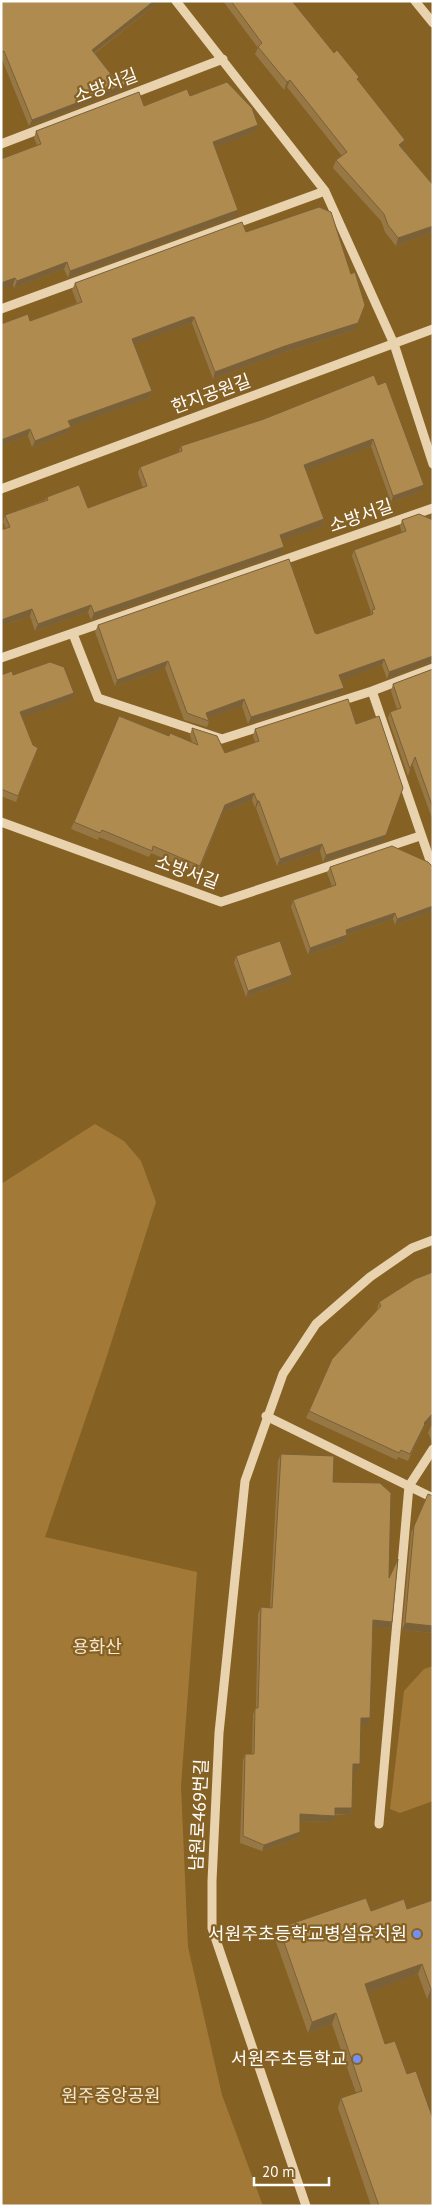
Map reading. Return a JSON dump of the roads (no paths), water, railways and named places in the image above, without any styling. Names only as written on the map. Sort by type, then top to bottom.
[{"type":"street","points":[[176,1],[325,191],[394,344],[433,464]]},
{"type":"street","points":[[415,1],[433,23]]},
{"type":"street","name":"소방서길","points":[[1,144],[223,59]]},
{"type":"street","points":[[1,309],[325,191]]},
{"type":"street","name":"한지공원길","points":[[1,489],[433,329]]},
{"type":"street","name":"소방서길","points":[[1,658],[433,508]]},
{"type":"street","points":[[73,634],[98,698],[222,740],[372,691],[433,668]]},
{"type":"street","points":[[372,691],[420,836],[433,869]]},
{"type":"street","name":"소방서길","points":[[1,822],[220,902],[420,836]]},
{"type":"street","name":"남원로469번길","points":[[306,2206],[212,1928],[212,1882],[219,1733],[245,1481],[266,1416],[283,1374],[316,1324],[370,1277],[412,1248],[433,1240]]},
{"type":"street","points":[[266,1416],[433,1498]]},
{"type":"street","points":[[379,1824],[409,1486],[433,1449]]},
{"type":"place","name":"서원주초등학교병설유치원","points":[[417,1934]]},
{"type":"place","name":"서원주초등학교","points":[[357,2059]]},
{"type":"park label","name":"용화산","points":[[97,1647]]},
{"type":"park label","name":"원주중앙공원","points":[[111,2096]]}]
